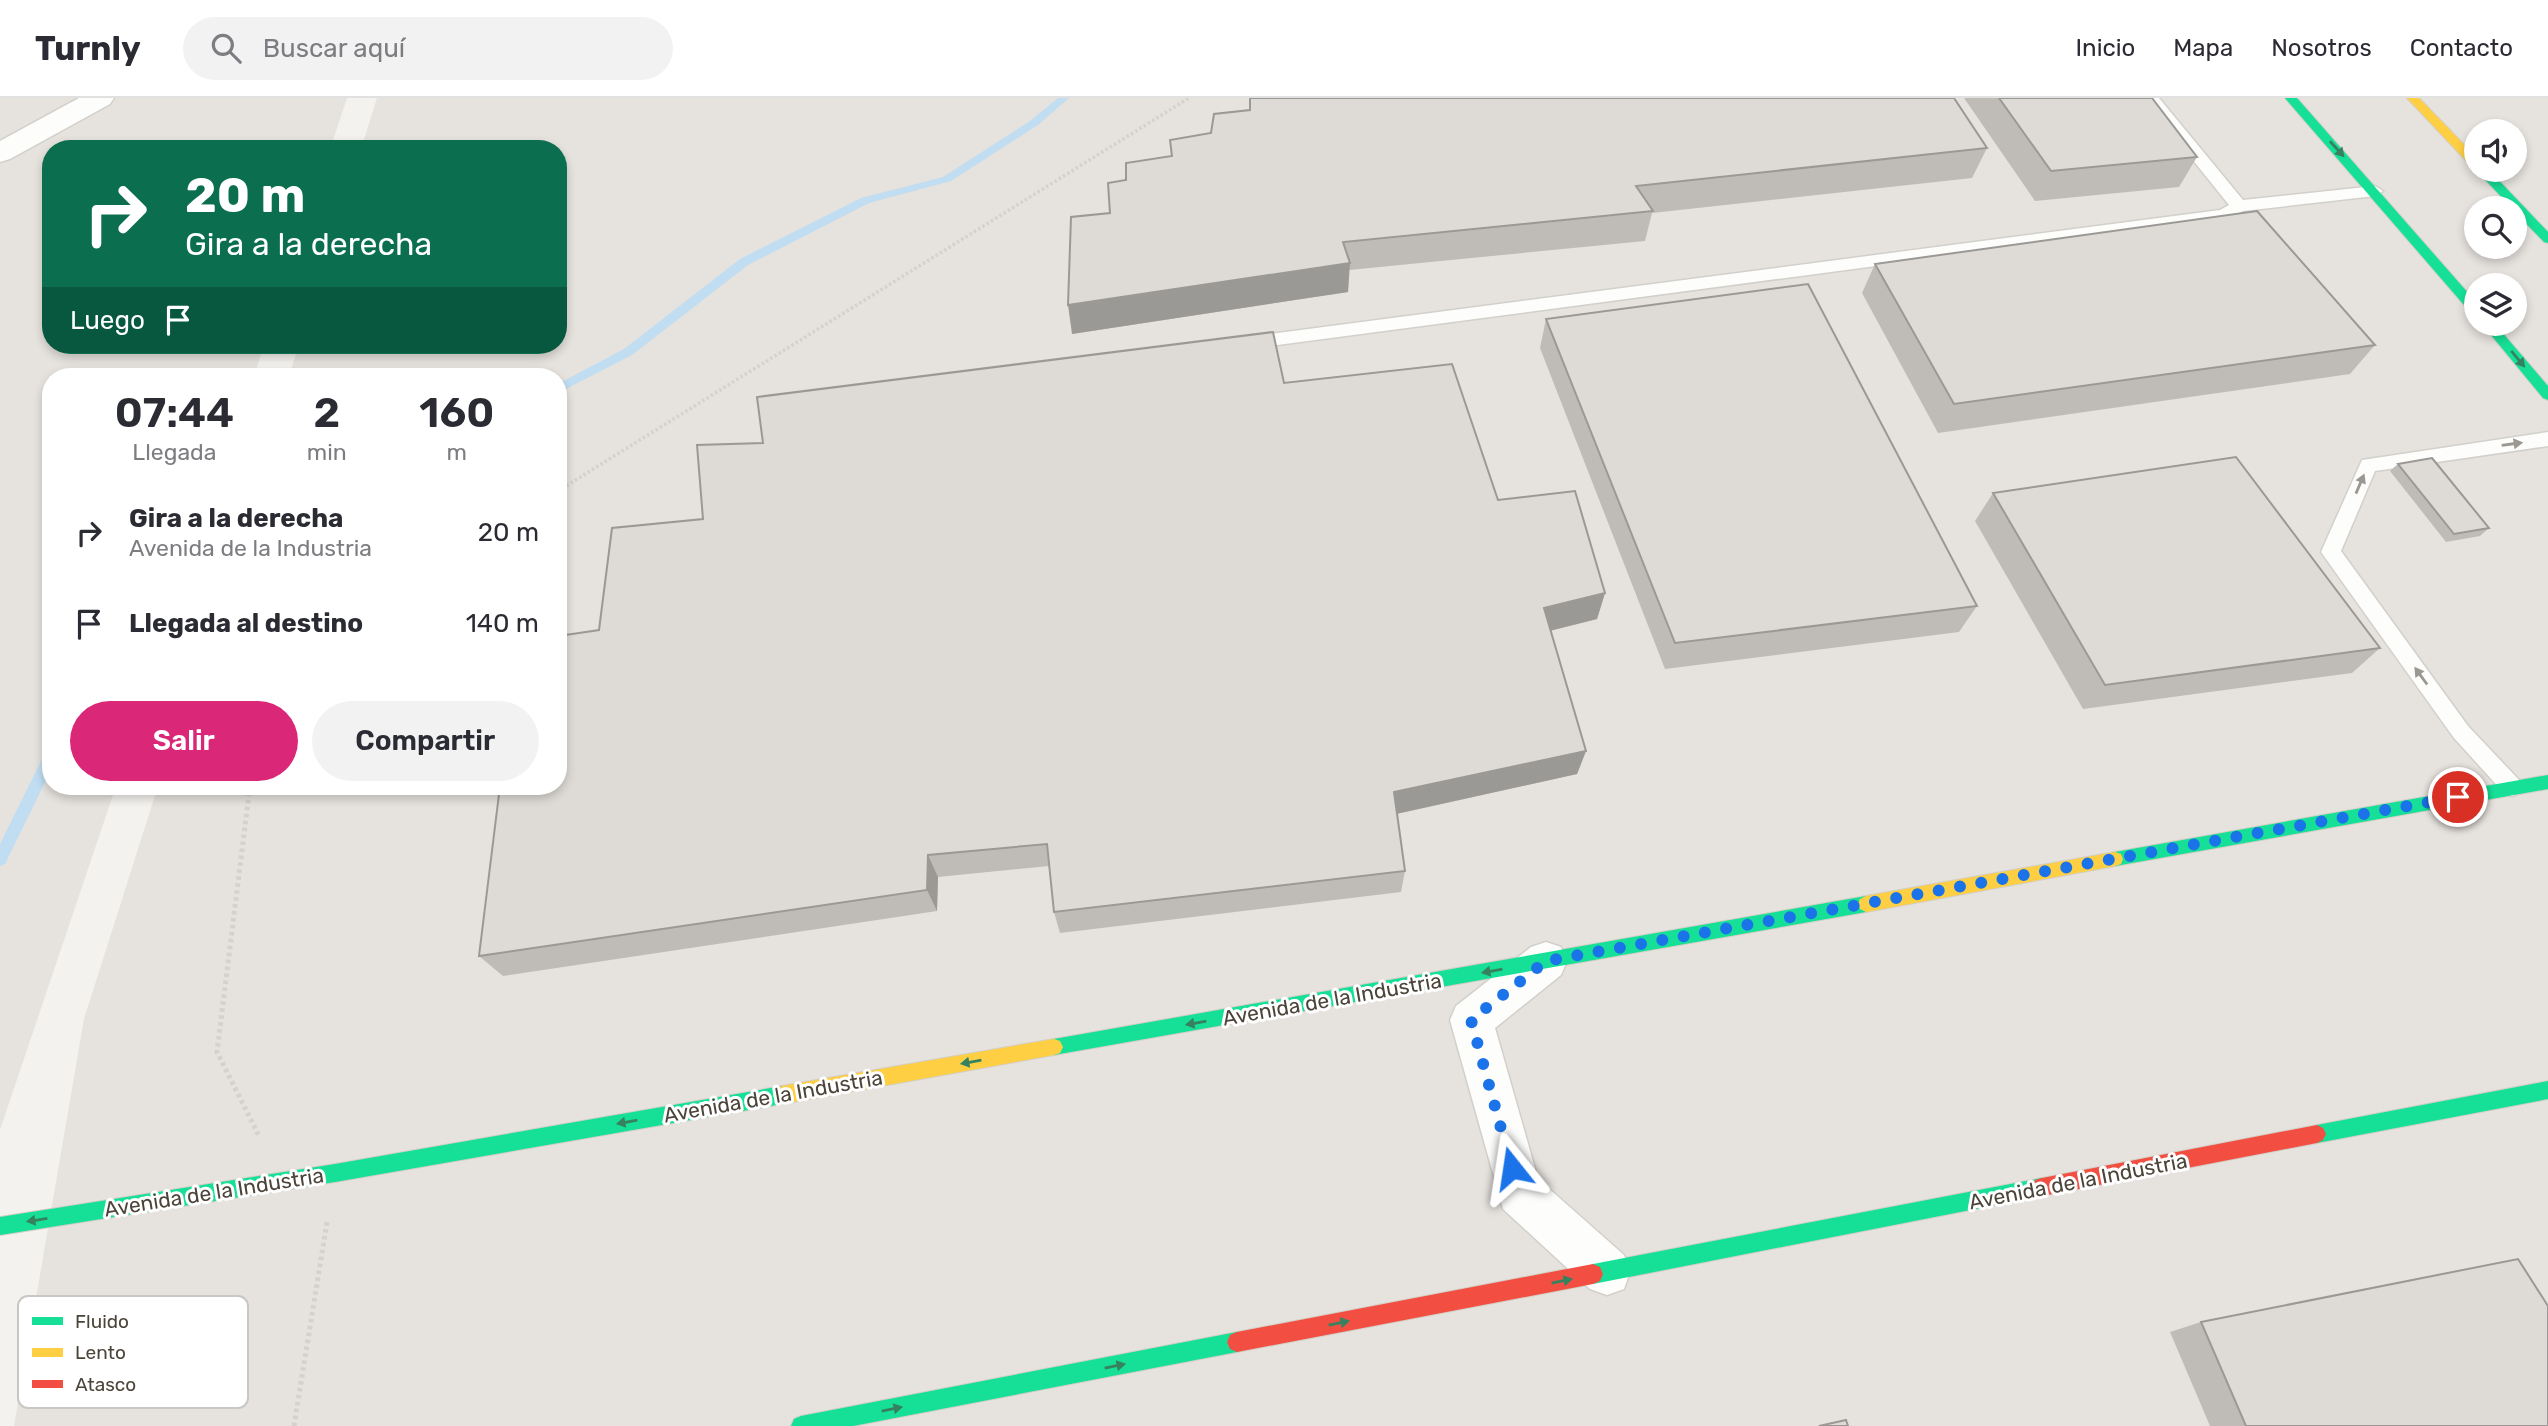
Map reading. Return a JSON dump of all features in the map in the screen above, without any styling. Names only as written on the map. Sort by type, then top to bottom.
[{"type":"street","points":[[0,152],[100,98]]},
{"type":"street","points":[[2291,98],[2464,296]]},
{"type":"street","points":[[2413,98],[2464,151]]},
{"type":"street","points":[[2493,182],[2548,239]]},
{"type":"street","points":[[2498,336],[2548,395]]},
{"type":"street","name":"Avenida de la Industria","points":[[0,1226],[335,1173],[2548,782]]},
{"type":"street","name":"Avenida de la Industria","points":[[1546,961],[1471,1020],[1519,1193],[1607,1272]]},
{"type":"street","name":"Avenida de la Industria","points":[[801,1426],[2548,1090]]},
{"type":"lane","points":[[2151,98],[2239,206]]},
{"type":"lane","points":[[1228,346],[2224,215],[2239,206],[2375,191]]},
{"type":"lane","points":[[2512,787],[2461,732],[2331,552],[2368,465],[2548,439]]},
{"type":"path","points":[[567,485],[1189,98]]},
{"type":"path","points":[[249,795],[217,1052],[282,1182]]},
{"type":"path","points":[[294,1426],[335,1173]]},
{"type":"shaded area","points":[[0,98],[347,98],[333,140],[42,140],[42,354],[261,354],[257,368],[42,368],[42,795],[113,795],[0,1130]]},
{"type":"shaded area","points":[[377,98],[2548,98],[2548,1426],[14,1426],[18,1403],[18,1408],[248,1408],[248,1296],[36,1296],[84,1019],[155,795],[567,795],[567,368],[292,368],[296,354],[567,354],[567,140],[364,140]]},
{"type":"building","points":[[1250,98],[1954,98],[1987,148],[1636,186],[1653,211],[1343,242],[1350,263],[1068,305],[1071,217],[1110,213],[1108,183],[1126,180],[1126,163],[1172,156],[1170,140],[1211,133],[1214,114],[1250,110]]},
{"type":"building","points":[[1999,98],[2152,98],[2197,157],[2051,171]]},
{"type":"building","points":[[2257,211],[2375,345],[1954,404],[1875,264]]},
{"type":"building","points":[[1808,284],[1977,606],[1675,643],[1546,319]]},
{"type":"building","points":[[1273,332],[1284,383],[1452,364],[1498,500],[1575,491],[1605,593],[1544,608],[1586,751],[1394,792],[1405,871],[1054,912],[1047,844],[928,855],[927,890],[479,956],[499,795],[567,795],[567,635],[599,630],[612,528],[703,519],[697,445],[763,443],[757,397]]},
{"type":"building","points":[[2236,457],[2380,648],[2105,685],[1993,493]]},
{"type":"building","points":[[2432,458],[2489,528],[2454,534],[2398,464]]},
{"type":"building","points":[[2518,1259],[2548,1306],[2548,1426],[2246,1426],[2201,1322]]},
{"type":"building","points":[[1846,1420],[1848,1426],[1819,1426]]},
{"type":"waterway","points":[[567,384],[628,352],[744,262],[865,200],[947,179],[1034,123],[1064,98]]},
{"type":"waterway","points":[[0,859],[42,773]]},
{"type":"traffic: fast","points":[[2291,98],[2464,296]]},
{"type":"traffic: fast","points":[[2493,182],[2548,239]]},
{"type":"traffic: fast","points":[[2498,336],[2548,395]]},
{"type":"traffic: fast","points":[[2115,859],[2548,782]]},
{"type":"traffic: fast","points":[[1054,1047],[1866,904]]},
{"type":"traffic: fast","points":[[2317,1134],[2548,1090]]},
{"type":"traffic: fast","points":[[0,1226],[335,1173],[782,1095]]},
{"type":"traffic: fast","points":[[1593,1274],[2042,1187]]},
{"type":"traffic: fast","points":[[801,1426],[1237,1342]]},
{"type":"traffic: slow","points":[[2413,98],[2464,151]]},
{"type":"traffic: slow","points":[[1866,904],[2115,859]]},
{"type":"traffic: slow","points":[[782,1095],[1054,1047]]},
{"type":"traffic: jam","points":[[2042,1187],[2317,1134]]},
{"type":"traffic: jam","points":[[1237,1342],[1593,1274]]},
{"type":"route","points":[[1512,1168],[1471,1020],[1546,961],[2458,797]]}]
